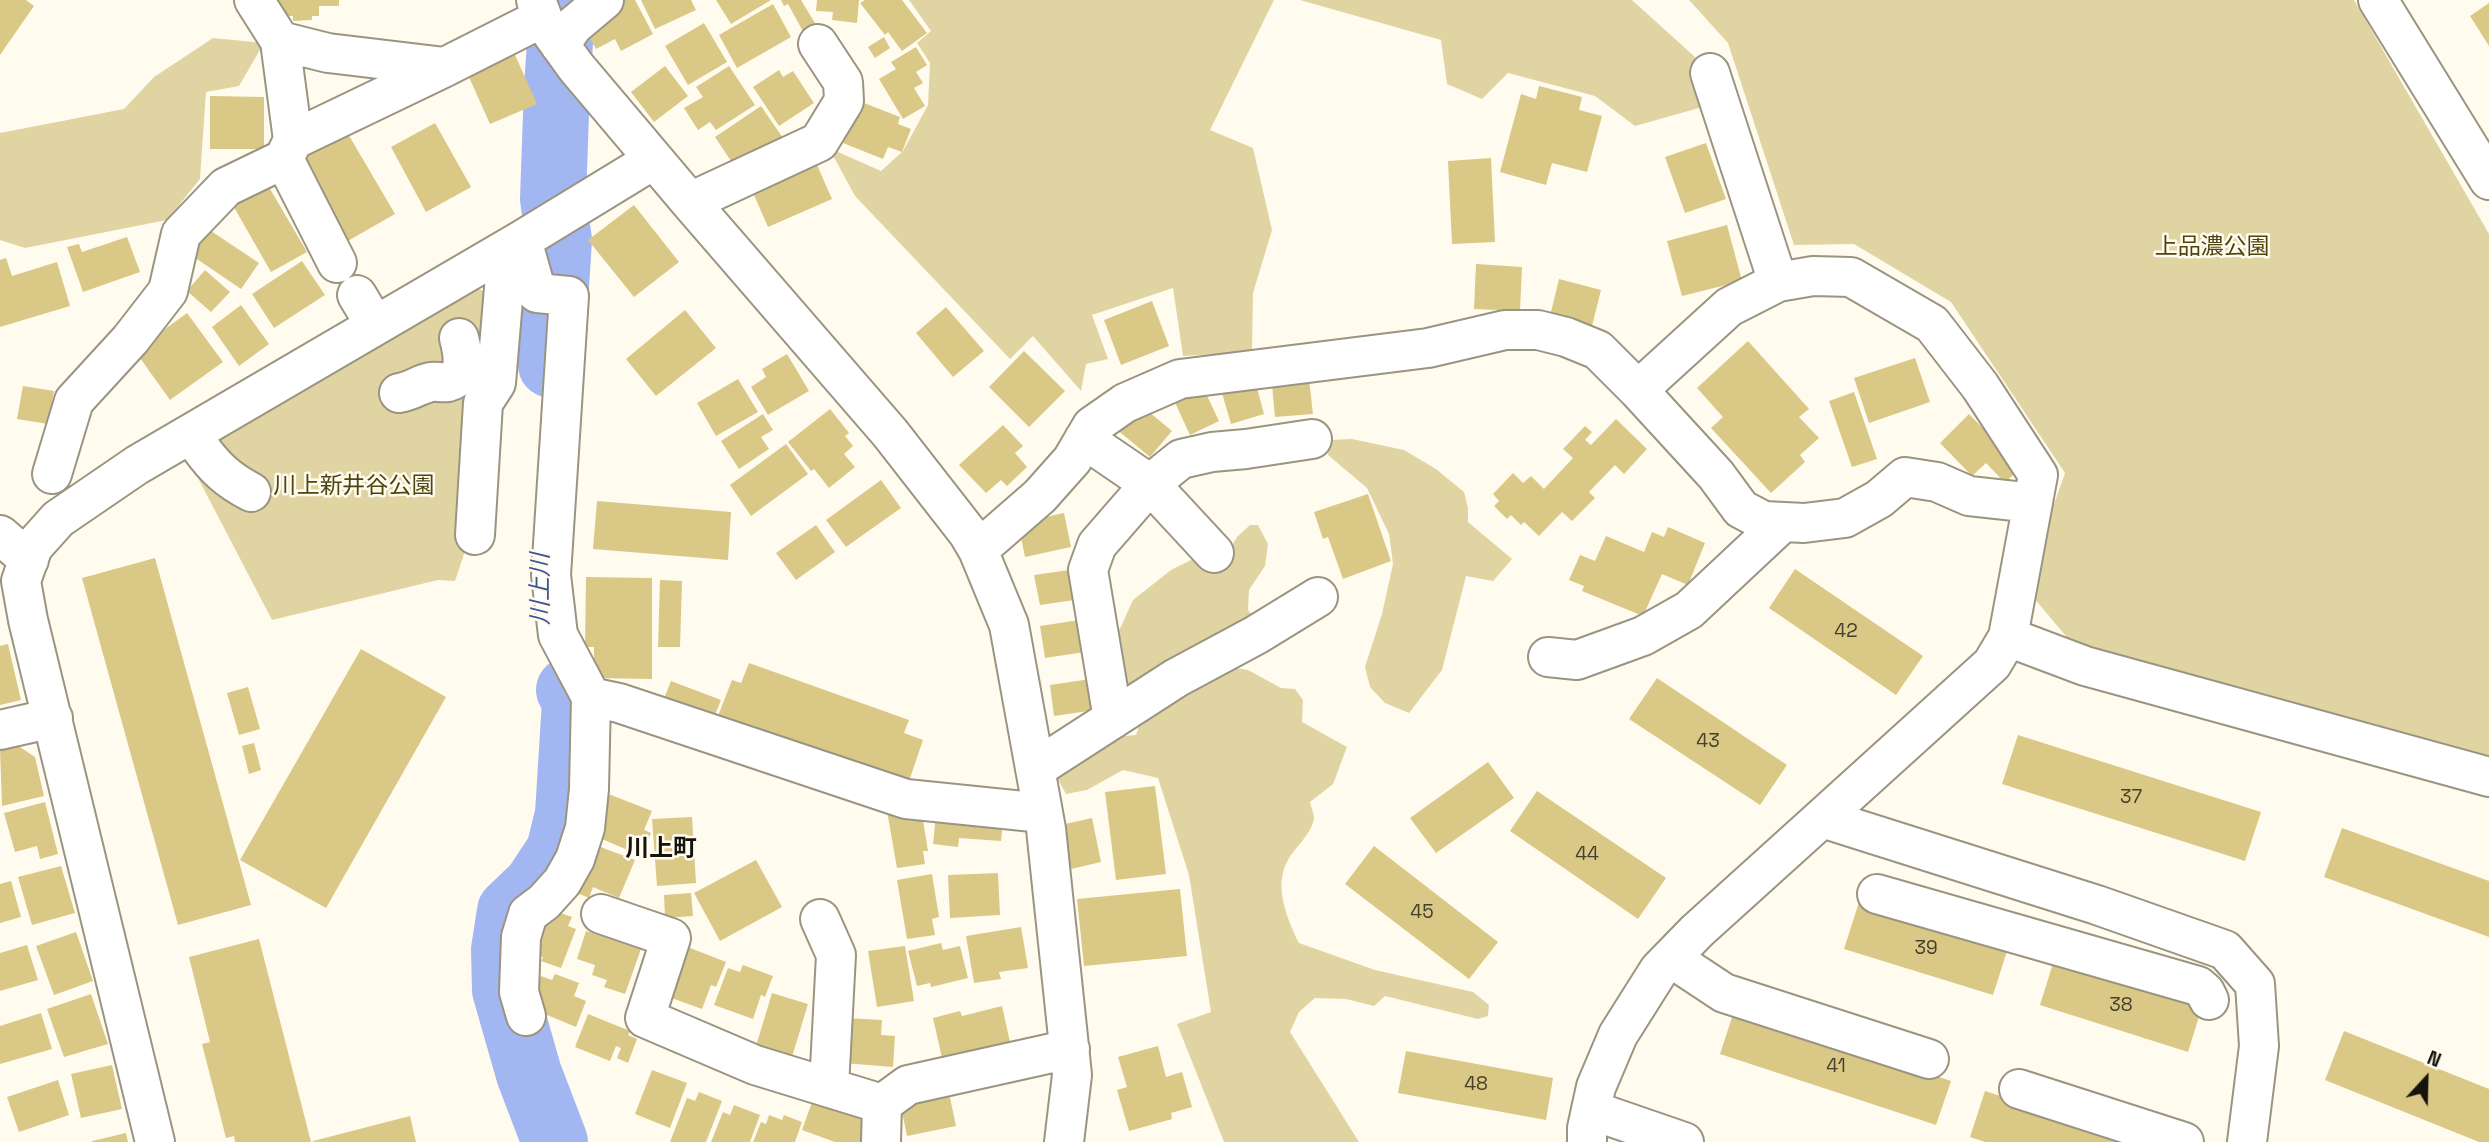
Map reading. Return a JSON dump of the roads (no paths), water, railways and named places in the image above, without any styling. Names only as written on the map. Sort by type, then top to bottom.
[{"type":"street","points":[[254,0],[281,41],[289,150],[356,294]]},
{"type":"street","points":[[52,474],[74,401],[130,340],[168,291],[181,234],[226,187],[289,150],[445,67],[555,30],[604,0]]},
{"type":"street","points":[[2378,0],[2489,180]]},
{"type":"street","points":[[555,30],[653,160],[890,433],[968,533],[978,550],[1009,625],[1043,813],[1072,1075],[1064,1142]]},
{"type":"street","points":[[281,41],[328,53],[445,67]]},
{"type":"street","points":[[690,202],[819,142],[844,101],[843,82],[818,44]]},
{"type":"street","points":[[1710,73],[1778,282]]},
{"type":"street","points":[[155,1142],[21,581],[33,547],[58,519],[155,454],[356,294],[530,234],[653,160]]},
{"type":"street","points":[[526,1016],[519,992],[521,937],[528,914],[544,902],[562,882],[575,859],[582,838],[589,789],[590,697],[558,635],[551,575],[569,296],[537,293],[530,234]]},
{"type":"street","points":[[475,535],[483,403],[496,383],[505,276]]},
{"type":"street","points":[[1638,390],[1729,307],[1778,282],[1814,276],[1851,277],[1932,324],[1980,386],[2038,475],[2008,637],[1992,664],[1697,931],[1659,970],[1618,1035],[1596,1087],[1589,1126],[1684,1142]]},
{"type":"street","points":[[978,550],[1040,496],[1072,460],[1092,426],[1125,403],[1180,379],[1428,348],[1505,330],[1538,330],[1566,337],[1598,350],[1716,475],[1741,509],[1765,521],[1804,523],[1845,518],[1879,499],[1905,477],[1937,482],[1969,496],[2034,503]]},
{"type":"street","points":[[399,393],[412,391],[429,382],[454,379],[463,364],[458,338]]},
{"type":"street","points":[[1084,439],[1150,484],[1214,553]]},
{"type":"street","points":[[1113,719],[1088,570],[1097,545],[1150,484],[1181,458],[1312,439]]},
{"type":"street","points":[[200,447],[213,466],[227,479],[251,492]]},
{"type":"street","points":[[1548,657],[1577,660],[1643,636],[1689,610],[1783,522]]},
{"type":"street","points":[[0,535],[29,560]]},
{"type":"street","points":[[1035,769],[1176,678],[1256,635],[1318,597]]},
{"type":"street","points":[[2008,637],[2085,666],[2489,777]]},
{"type":"street","points":[[590,697],[619,703],[906,799],[1043,813]]},
{"type":"street","points":[[0,730],[52,718]]},
{"type":"street","points":[[1822,818],[2052,890],[2225,950],[2255,984],[2259,1046],[2247,1142]]},
{"type":"street","points":[[2035,940],[2052,890]]},
{"type":"street","points":[[1877,894],[2198,986],[2209,1000]]},
{"type":"street","points":[[601,914],[671,938],[645,1018],[755,1065],[882,1104]]},
{"type":"street","points":[[820,919],[835,955],[829,1087]]},
{"type":"street","points":[[1671,958],[1724,993],[1929,1059]]},
{"type":"street","points":[[882,1104],[908,1085],[1070,1049]]},
{"type":"street","points":[[2019,1088],[2184,1142]]},
{"type":"street","points":[[881,1142],[882,1104]]},
{"type":"waterway","name":"川上川","points":[[551,365],[559,240],[553,199],[563,0]]},
{"type":"waterway","name":"川上川","points":[[555,1142],[529,1074],[505,990],[504,950],[510,911],[536,886],[559,851],[568,814],[575,701],[569,690]]},
{"type":"district","name":"川上町","points":[[661,849]]},
{"type":"park label","name":"上品濃公園","points":[[2212,248]]},
{"type":"park label","name":"川上新井谷公園","points":[[354,487]]}]
